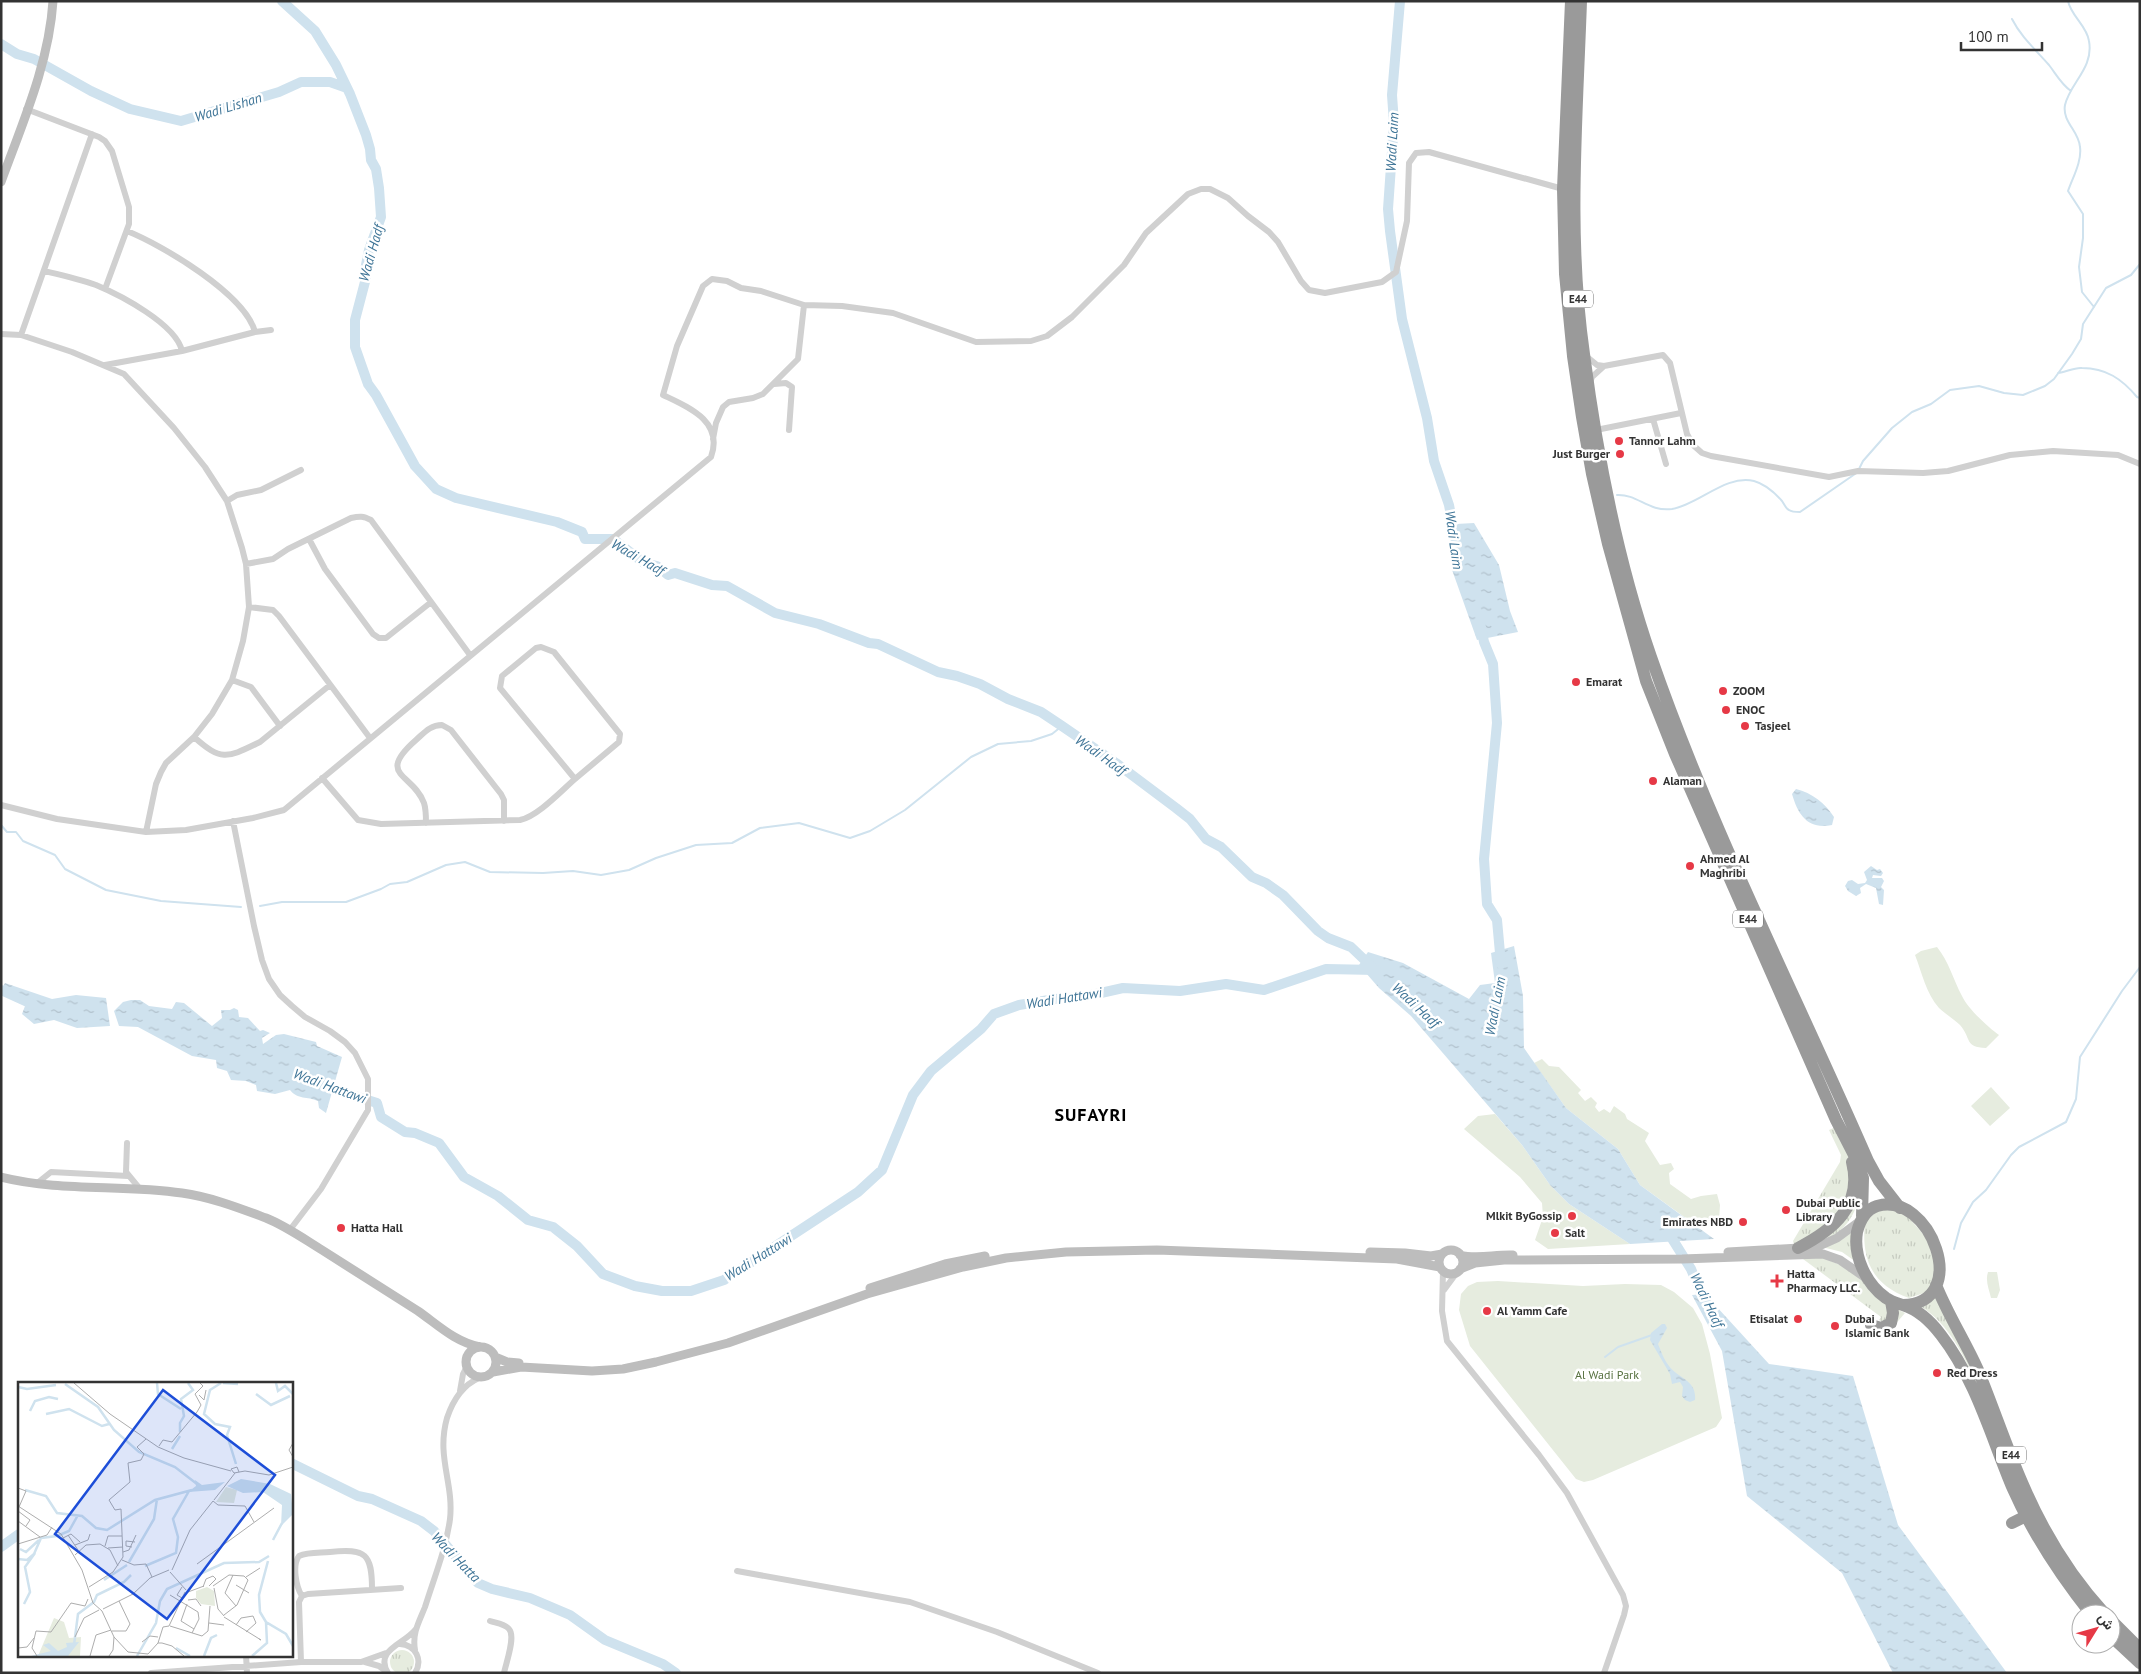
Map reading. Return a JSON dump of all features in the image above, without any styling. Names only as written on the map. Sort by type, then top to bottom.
[{"type":"highway","name":"E44","points":[[1571,1],[1563,189],[1565,274],[1573,356],[1592,474],[1646,681],[1686,783],[1846,1140],[1854,1154],[1863,1178],[1861,1219]]},
{"type":"highway","name":"E44","points":[[1581,1],[1574,200],[1575,265],[1584,354],[1596,430],[1613,519],[1632,591],[1651,657],[1722,835],[1871,1166],[1879,1181],[1900,1208]]},
{"type":"highway","points":[[1613,560],[1619,559],[1624,580],[1632,591]]},
{"type":"highway","points":[[1798,1248],[1821,1236],[1831,1228],[1841,1217],[1849,1202],[1853,1189],[1854,1171],[1846,1140]]},
{"type":"highway","points":[[1884,1205],[1900,1208],[1920,1221],[1933,1241],[1940,1267],[1936,1285],[1926,1298],[1919,1302],[1897,1303],[1879,1292],[1868,1279],[1858,1258],[1856,1245],[1861,1219],[1875,1207],[1884,1205]]},
{"type":"highway","name":"E44","points":[[1936,1285],[1945,1307],[1978,1370],[1981,1395],[2026,1516],[2053,1562],[2084,1604]]},
{"type":"highway","name":"E44","points":[[1897,1303],[1923,1316],[1940,1334],[1960,1362],[1981,1395],[2039,1519],[2061,1558],[2097,1604]]},
{"type":"highway","points":[[1870,1325],[1881,1328],[1891,1323],[1897,1303]]},
{"type":"highway","points":[[2012,1523],[2026,1516]]},
{"type":"highway","points":[[2121,1630],[2140,1649]]},
{"type":"highway","points":[[2121,1645],[2140,1663]]},
{"type":"main road","points":[[1,182],[44,58],[52,19],[53,1]]},
{"type":"main road","points":[[1,1177],[36,1184],[141,1189],[204,1197],[267,1219],[292,1232],[419,1312],[448,1333],[465,1343],[489,1350],[495,1357],[512,1362],[574,1367],[611,1365],[656,1357],[729,1337],[904,1276],[936,1267],[991,1255],[1060,1247],[1157,1244],[1268,1250],[1397,1252],[1431,1256],[1452,1250],[1460,1255],[1474,1257],[1499,1254],[1681,1257]]},
{"type":"main road","points":[[1709,1256],[1824,1245],[1861,1219]]},
{"type":"main road","points":[[448,1333],[469,1372],[480,1378],[505,1368],[521,1367],[592,1372],[656,1362],[728,1343],[853,1298],[963,1267],[1006,1258],[1066,1252],[1156,1250],[1396,1258],[1452,1273],[1475,1263],[1504,1260],[1823,1254],[1846,1263],[1868,1279]]},
{"type":"main road","points":[[1442,1254],[1439,1259],[1442,1269]]},
{"type":"main road","points":[[1459,1270],[1462,1264],[1460,1255]]},
{"type":"main road","points":[[466,1364],[470,1351],[480,1347]]},
{"type":"main road","points":[[493,1372],[495,1357]]},
{"type":"street","points":[[26,110],[92,134],[106,141],[112,151],[129,207],[129,224],[105,289]]},
{"type":"street","points":[[21,335],[92,134]]},
{"type":"street","points":[[713,440],[709,426],[702,417],[694,410],[663,395],[677,346],[703,286],[715,278],[804,305],[880,310],[976,342],[1031,341],[1047,336],[1072,317],[1124,265],[1146,233],[1188,194],[1201,189],[1210,189],[1228,198],[1269,232],[1278,242],[1301,282],[1310,290],[1325,293],[1382,282],[1396,272],[1408,221],[1409,163],[1416,153],[1429,152],[1563,189]]},
{"type":"street","points":[[127,231],[149,240],[182,260],[212,282],[244,311],[255,332]]},
{"type":"street","points":[[44,271],[105,289],[140,308],[165,326],[181,344],[182,350]]},
{"type":"street","points":[[1,805],[57,819],[146,832],[186,830],[284,810],[711,456],[716,423],[723,407],[735,400],[760,396],[794,363],[799,355],[804,305]]},
{"type":"street","points":[[104,366],[132,362],[255,332],[271,330]]},
{"type":"street","points":[[1,334],[21,335],[72,352],[124,374],[174,428],[205,467],[226,501],[246,564],[249,607],[243,642],[232,680],[194,737],[172,757],[161,772],[156,784],[146,832]]},
{"type":"street","points":[[1584,354],[1597,365],[1604,366],[1659,355],[1666,357],[1672,368],[1681,413],[1687,434],[1693,445],[1702,453],[1723,459],[1829,477],[1858,470],[1923,473],[1948,471],[2010,455],[2053,451],[2118,455],[2140,464]]},
{"type":"street","points":[[129,380],[127,372],[132,362]]},
{"type":"street","points":[[1589,385],[1592,377],[1604,366]]},
{"type":"street","points":[[774,384],[786,383],[792,387],[790,430]]},
{"type":"street","points":[[1596,430],[1681,413]]},
{"type":"street","points":[[1653,419],[1666,464]]},
{"type":"street","points":[[226,501],[237,495],[261,490],[301,470]]},
{"type":"street","points":[[246,564],[273,559],[351,518],[365,517],[371,520],[430,603],[470,655]]},
{"type":"street","points":[[309,539],[325,569],[373,634],[379,638],[386,638],[430,603]]},
{"type":"street","points":[[249,607],[273,610],[279,616],[370,738]]},
{"type":"street","points":[[322,778],[358,820],[381,824],[526,819],[575,779],[619,742],[620,734],[554,652],[541,647],[536,648],[502,676],[500,688],[575,779]]},
{"type":"street","points":[[232,680],[251,687],[280,726]]},
{"type":"street","points":[[194,737],[211,752],[219,755],[228,754],[260,742],[330,685]]},
{"type":"street","points":[[426,823],[423,802],[398,769],[398,759],[401,753],[432,726],[442,724],[451,730],[501,794],[504,800],[504,821]]},
{"type":"street","points":[[233,821],[254,926],[262,960],[269,979],[292,1006],[305,1017],[330,1031],[355,1052],[368,1079],[368,1110],[321,1189],[302,1214],[292,1232]]},
{"type":"street","points":[[127,1143],[126,1170],[128,1176],[141,1189]]},
{"type":"street","points":[[36,1184],[52,1172],[128,1176]]},
{"type":"street","points":[[1442,1269],[1443,1327],[1447,1341],[1539,1455],[1567,1493],[1623,1596],[1626,1606],[1624,1615],[1604,1673]]},
{"type":"street","points":[[1443,1293],[1447,1284],[1459,1270]]},
{"type":"street","points":[[417,1671],[419,1662],[415,1650],[415,1629],[441,1557],[448,1528],[450,1508],[442,1452],[443,1437],[448,1417],[460,1392],[466,1364]]},
{"type":"street","points":[[460,1392],[472,1381],[480,1378]]},
{"type":"street","points":[[302,1596],[298,1590],[295,1562],[297,1558],[303,1554],[350,1549],[362,1554],[370,1564],[372,1590]]},
{"type":"street","points":[[737,1570],[910,1602],[997,1632],[1098,1673]]},
{"type":"street","points":[[301,1662],[299,1602],[302,1596],[308,1594],[401,1588]]},
{"type":"street","points":[[490,1621],[507,1626],[511,1632],[512,1639],[504,1673]]},
{"type":"street","points":[[361,1662],[386,1653],[394,1646],[405,1641],[415,1629]]},
{"type":"street","points":[[399,1644],[409,1646],[415,1650]]},
{"type":"street","points":[[386,1653],[384,1663],[388,1672]]},
{"type":"street","points":[[246,1656],[246,1669]]},
{"type":"street","points":[[151,1673],[246,1669],[301,1662],[361,1662],[379,1666],[388,1672]]},
{"type":"green space","points":[[1937,947],[1965,1001],[1999,1035],[1986,1048],[1971,1044],[1964,1030],[1939,1008],[1928,989],[1915,955],[1921,951]]},
{"type":"green space","points":[[1542,1059],[1549,1066],[1559,1067],[1581,1090],[1578,1093],[1585,1101],[1591,1097],[1597,1103],[1595,1107],[1599,1112],[1604,1109],[1610,1113],[1614,1106],[1625,1114],[1627,1119],[1649,1133],[1645,1141],[1660,1165],[1671,1163],[1674,1169],[1669,1173],[1670,1184],[1691,1199],[1717,1194],[1720,1205],[1719,1220],[1707,1224],[1701,1219],[1694,1224],[1640,1185],[1618,1149],[1566,1108],[1534,1063]]},
{"type":"green space","points":[[1991,1087],[2010,1108],[1990,1126],[1971,1106]]},
{"type":"green space","points":[[1495,1114],[1522,1145],[1550,1185],[1569,1204],[1630,1244],[1548,1249],[1535,1240],[1543,1217],[1542,1203],[1520,1177],[1464,1129],[1478,1116]]},
{"type":"green space","points":[[1836,1127],[1856,1164],[1859,1182],[1857,1206],[1845,1226],[1836,1234],[1826,1240],[1813,1244],[1794,1245],[1793,1241],[1840,1162],[1841,1155],[1829,1130]]},
{"type":"green space","points":[[1882,1207],[1902,1210],[1931,1243],[1936,1274],[1927,1292],[1909,1298],[1896,1293],[1878,1278],[1872,1269],[1867,1259],[1865,1248],[1865,1222]]},
{"type":"green space","points":[[1854,1228],[1859,1264],[1842,1252],[1822,1247]]},
{"type":"green space","points":[[1821,1257],[1850,1269],[1885,1303],[1905,1313],[1893,1327],[1879,1320],[1881,1317],[1803,1259]]},
{"type":"green space","points":[[1988,1272],[1997,1272],[2000,1290],[1997,1298],[1991,1298],[1987,1282]]},
{"type":"green space","name":"Al Wadi Park","points":[[1498,1281],[1583,1286],[1661,1285],[1674,1292],[1693,1308],[1702,1324],[1710,1354],[1722,1418],[1716,1427],[1593,1480],[1584,1482],[1576,1479],[1470,1346],[1459,1310],[1461,1294],[1468,1286],[1477,1282]]},
{"type":"green space","points":[[1938,1294],[1957,1333],[1978,1387],[1962,1353],[1948,1331],[1920,1306],[1928,1303]]},
{"type":"green space","points":[[402,1650],[410,1654],[414,1662],[410,1670],[402,1674],[394,1670],[390,1662],[394,1654]]},
{"type":"water","points":[[1474,523],[1499,565],[1510,611],[1518,632],[1477,640],[1451,567],[1456,524]]},
{"type":"water","points":[[1796,789],[1813,796],[1827,807],[1834,817],[1832,825],[1816,825],[1805,819],[1797,808],[1792,794]]},
{"type":"water","points":[[1871,866],[1877,870],[1880,869],[1883,873],[1881,876],[1873,875],[1872,878],[1882,878],[1884,881],[1881,887],[1884,890],[1883,905],[1879,904],[1876,888],[1866,884],[1860,888],[1861,893],[1856,896],[1848,891],[1845,886],[1848,881],[1852,880],[1858,884],[1865,883],[1867,880],[1864,872]]},
{"type":"water","points":[[1514,946],[1523,996],[1524,1048],[1566,1108],[1618,1149],[1640,1185],[1714,1239],[1630,1244],[1569,1204],[1550,1185],[1522,1145],[1411,1016],[1379,988],[1359,965],[1368,952],[1403,963],[1469,999],[1480,985],[1495,983],[1491,953]]},
{"type":"water","points":[[5,983],[52,999],[76,995],[106,998],[110,1026],[77,1028],[54,1020],[34,1024],[22,1014],[25,1006],[21,997],[1,990]]},
{"type":"water","points":[[140,1000],[149,1006],[172,1009],[176,1002],[184,1003],[212,1026],[222,1018],[221,1010],[234,1008],[238,1010],[239,1017],[248,1018],[260,1031],[263,1030],[270,1033],[262,1038],[263,1044],[276,1035],[284,1034],[316,1042],[317,1046],[342,1057],[326,1113],[319,1108],[318,1101],[299,1097],[290,1090],[275,1094],[257,1091],[256,1085],[246,1081],[231,1080],[227,1071],[217,1068],[216,1060],[192,1056],[138,1027],[119,1026],[114,1011],[123,1002]]},
{"type":"water","points":[[1705,1294],[1769,1364],[1853,1376],[1898,1525],[2007,1673],[1893,1673],[1842,1573],[1747,1496],[1722,1351],[1692,1295]]},
{"type":"water","points":[[1662,1324],[1665,1324],[1667,1328],[1658,1344],[1669,1366],[1693,1388],[1695,1400],[1690,1402],[1682,1396],[1683,1387],[1680,1382],[1672,1384],[1670,1374],[1650,1340],[1651,1333]]},
{"type":"waterway","name":"Wadi Hadf","points":[[282,1],[315,31],[336,65],[366,135],[371,160],[376,169],[381,217],[369,250],[365,270],[366,278],[355,320],[355,347],[368,384],[415,466],[436,489],[456,498],[557,522],[582,532],[585,539],[613,539],[644,563],[657,566],[668,575],[675,573],[712,585],[727,586],[775,613],[819,624],[869,643],[878,644],[938,672],[980,684],[1008,699],[1041,712],[1116,763],[1176,808],[1190,819],[1206,839],[1221,847],[1252,877],[1266,883],[1283,895],[1318,931],[1328,938],[1351,947],[1372,967]]},
{"type":"waterway","name":"Wadi Laim","points":[[1400,1],[1392,95],[1394,123],[1388,209],[1390,231],[1402,319],[1427,418],[1434,461],[1449,505],[1457,547]]},
{"type":"waterway","points":[[2068,1],[2088,36],[2090,51],[2085,67],[2068,97],[2065,111],[2080,147],[2078,163],[2068,191],[2083,214],[2083,238],[2079,267],[2082,292],[2094,307]]},
{"type":"waterway","points":[[2012,19],[2024,38],[2049,65],[2061,82],[2071,91]]},
{"type":"waterway","name":"Wadi Lishan","points":[[1,44],[17,54],[34,59],[91,91],[130,109],[181,121],[279,92],[301,82],[330,82],[347,88]]},
{"type":"waterway","points":[[1859,469],[1863,461],[1892,428],[1912,412],[1931,404],[1950,390],[1979,386],[2004,393],[2023,395],[2045,386],[2054,379],[2072,354],[2081,339],[2083,324],[2106,288],[2131,275],[2140,264]]},
{"type":"waterway","points":[[2058,373],[2079,368],[2106,372],[2119,380],[2140,398]]},
{"type":"waterway","points":[[1617,495],[1631,497],[1656,508],[1672,509],[1692,502],[1723,486],[1744,480],[1762,484],[1773,492],[1786,508],[1793,512],[1800,512],[1855,474]]},
{"type":"waterway","name":"Wadi Laim","points":[[1481,627],[1484,642],[1493,664],[1497,723],[1484,859],[1487,904],[1497,920],[1501,964]]},
{"type":"waterway","points":[[260,906],[282,902],[346,902],[390,884],[407,882],[446,865],[465,862],[490,872],[543,873],[573,871],[601,875],[629,870],[656,858],[696,845],[732,843],[760,828],[799,823],[850,838],[870,831],[905,810],[971,757],[998,744],[1031,741],[1052,734],[1062,726]]},
{"type":"waterway","points":[[1,825],[7,832],[16,832],[23,841],[55,855],[65,869],[106,890],[161,901],[241,907]]},
{"type":"waterway","points":[[1954,1249],[1961,1223],[1973,1202],[1986,1190],[2011,1155],[2019,1147],[2066,1122],[2076,1099],[2080,1057],[2122,991],[2140,967]]},
{"type":"waterway","name":"Wadi Hattawi","points":[[320,1085],[377,1103],[381,1117],[405,1132],[415,1133],[439,1143],[464,1177],[498,1196],[528,1220],[553,1227],[577,1246],[603,1274],[635,1286],[662,1291],[691,1291],[724,1280],[858,1192],[882,1170],[913,1095],[931,1071],[981,1029],[994,1014],[1019,1005],[1083,997],[1123,988],[1180,991],[1226,984],[1264,990],[1326,969],[1376,970]]},
{"type":"waterway","name":"Wadi Hattawi","points":[[1,990],[34,1005]]},
{"type":"waterway","name":"Wadi Hadf","points":[[1668,1232],[1691,1269],[1707,1307]]},
{"type":"waterway","points":[[1605,1357],[1618,1347],[1652,1335]]},
{"type":"waterway","name":"Wadi Hatta","points":[[292,1463],[358,1496],[372,1499],[421,1521],[434,1531],[478,1583],[492,1589],[530,1598],[570,1615],[605,1640],[663,1664],[676,1673]]},
{"type":"waterway","name":"Wadi Hatta","points":[[1,1547],[18,1535]]},
{"type":"place","name":"Tannor Lahm","points":[[1619,441]]},
{"type":"place","name":"Just Burger","points":[[1620,454]]},
{"type":"place","name":"Emarat","points":[[1576,682]]},
{"type":"place","name":"ZOOM","points":[[1723,691]]},
{"type":"place","name":"ENOC","points":[[1726,710]]},
{"type":"place","name":"Tasjeel","points":[[1745,726]]},
{"type":"place","name":"Alaman","points":[[1653,781]]},
{"type":"place","name":"Ahmed Al Maghribi","points":[[1690,866]]},
{"type":"place","name":"Dubai Public Library","points":[[1786,1210]]},
{"type":"place","name":"Mlkit ByGossip","points":[[1572,1216]]},
{"type":"place","name":"Emirates NBD","points":[[1743,1222]]},
{"type":"place","name":"Hatta Hall","points":[[341,1228]]},
{"type":"place","name":"Salt","points":[[1555,1233]]},
{"type":"place","name":"Hatta Pharmacy LLC.","points":[[1777,1281]]},
{"type":"place","name":"Al Yamm Cafe","points":[[1487,1311]]},
{"type":"place","name":"Etisalat","points":[[1798,1319]]},
{"type":"place","name":"Dubai Islamic Bank","points":[[1835,1326]]},
{"type":"place","name":"Red Dress","points":[[1937,1373]]},
{"type":"district","name":"SUFAYRI","points":[[1091,1115]]}]
